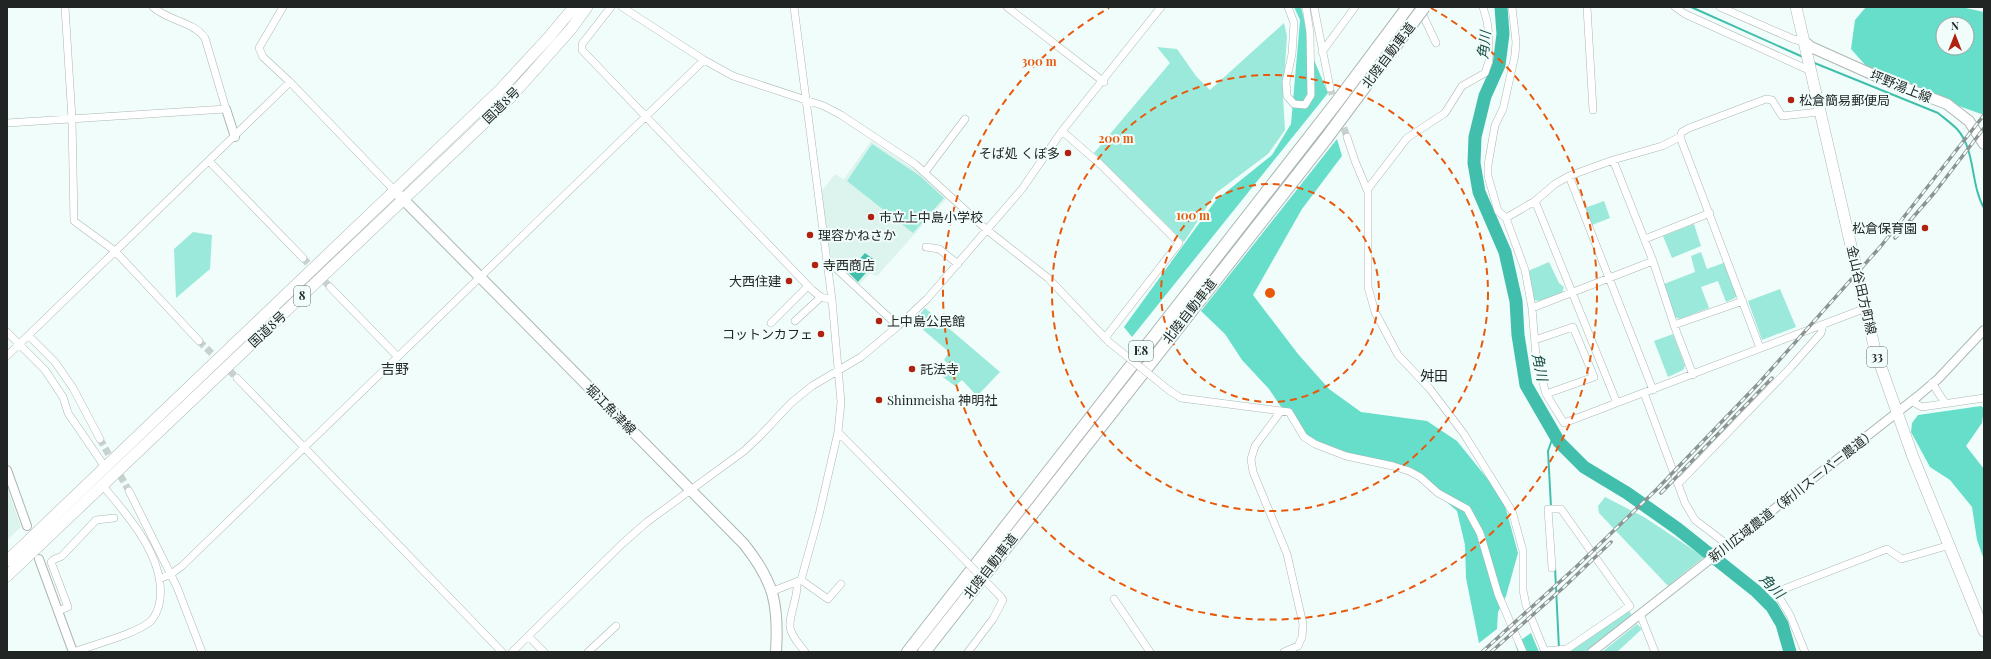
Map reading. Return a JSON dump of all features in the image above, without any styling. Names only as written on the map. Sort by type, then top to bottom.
[{"type":"highway","name":"北陸自動車道","points":[[908,652],[1376,51],[1408,7]]},
{"type":"highway","name":"北陸自動車道","points":[[924,652],[1325,140],[1424,7]]},
{"type":"main road","name":"国道8号","points":[[7,562],[505,84],[549,37],[574,7]]},
{"type":"main road","name":"国道8号","points":[[7,576],[405,200],[532,74],[571,29],[587,7]]},
{"type":"main road","name":"金山谷田方町線","points":[[1796,7],[1875,350],[1896,413],[1920,476],[1950,545],[1984,631]]},
{"type":"main road","name":"坪野湯上線","points":[[1805,44],[1886,81],[1947,104],[1968,121],[1984,144]]},
{"type":"main road","name":"堀江魚津線","points":[[395,191],[692,489],[744,544],[757,560],[773,591],[776,610],[776,652]]},
{"type":"street","points":[[65,7],[72,119],[74,221],[115,251],[200,341]]},
{"type":"street","points":[[153,7],[186,23],[201,32],[205,38],[235,136]]},
{"type":"street","points":[[283,7],[259,48],[263,57],[290,82],[395,191]]},
{"type":"street","points":[[611,7],[582,44],[582,50],[808,286],[821,298],[832,300]]},
{"type":"street","points":[[622,7],[704,60],[732,76],[805,99],[841,115],[925,172],[987,230],[1048,278],[1107,340],[1170,391],[1181,398],[1289,412],[1304,437],[1315,444],[1346,456],[1409,471],[1420,477],[1438,493],[1467,508],[1480,533],[1498,594],[1523,652]]},
{"type":"street","points":[[794,7],[832,300],[841,402],[838,432],[819,515],[799,581],[790,624],[790,630],[805,652]]},
{"type":"street","points":[[1007,7],[1104,82]]},
{"type":"street","points":[[512,652],[623,543],[647,522],[744,451],[791,403],[812,386],[860,357],[898,326],[927,299],[1022,189],[1062,132],[1104,82],[1161,7]]},
{"type":"street","points":[[1288,7],[1294,24],[1292,54],[1286,82],[1287,96],[1294,104],[1305,105],[1311,95],[1310,33],[1306,7]]},
{"type":"street","points":[[1314,7],[1330,88]]},
{"type":"street","points":[[1322,52],[1355,7]]},
{"type":"street","points":[[1419,7],[1436,43]]},
{"type":"street","points":[[1367,190],[1407,138],[1445,113],[1462,86],[1484,73],[1489,61],[1489,36],[1483,7]]},
{"type":"street","points":[[1512,7],[1516,42],[1515,55],[1503,109],[1495,125],[1488,165],[1488,176],[1498,211],[1506,218],[1525,270],[1532,308],[1536,356],[1546,394],[1564,423],[1866,308]]},
{"type":"street","points":[[1587,7],[1593,110]]},
{"type":"street","points":[[1675,7],[1685,14],[1811,71]]},
{"type":"street","points":[[1720,7],[1805,44]]},
{"type":"street","points":[[159,578],[171,574],[182,566],[397,356],[647,117],[704,60]]},
{"type":"street","points":[[7,356],[290,82]]},
{"type":"street","points":[[1506,218],[1535,201],[1555,184],[1569,176],[1613,160],[1662,146],[1680,137],[1682,132],[1689,128],[1766,99],[1772,100],[1782,116],[1819,112]]},
{"type":"street","points":[[7,123],[226,109]]},
{"type":"street","points":[[925,172],[965,119]]},
{"type":"street","points":[[1062,132],[1100,164],[1178,243],[1107,340]]},
{"type":"street","points":[[1348,137],[1355,161],[1367,190],[1368,287],[1376,312],[1398,355],[1430,389],[1464,434],[1512,511],[1523,551],[1523,590],[1526,604],[1545,652],[1564,649],[1630,606],[1561,508],[1548,509],[1552,568]]},
{"type":"street","points":[[1680,137],[1760,348]]},
{"type":"street","points":[[1613,160],[1645,239],[1674,325],[1693,374]]},
{"type":"street","points":[[209,161],[303,258]]},
{"type":"street","points":[[1569,176],[1653,390]]},
{"type":"street","points":[[1535,201],[1571,293],[1617,403]]},
{"type":"street","points":[[1645,239],[1710,213]]},
{"type":"street","points":[[926,247],[939,249],[958,264]]},
{"type":"street","points":[[827,260],[898,326]]},
{"type":"street","points":[[1532,308],[1653,262]]},
{"type":"street","points":[[771,323],[808,286]]},
{"type":"street","points":[[330,287],[397,356]]},
{"type":"street","points":[[796,321],[821,298]]},
{"type":"street","points":[[1674,325],[1743,300]]},
{"type":"street","points":[[1678,484],[1775,384],[1821,333],[1823,325]]},
{"type":"street","points":[[1535,340],[1573,327],[1594,377],[1546,394]]},
{"type":"street","name":"新川広域農道（新川スーパー農道）","points":[[1592,652],[1932,384],[1984,330]]},
{"type":"street","points":[[7,332],[45,370],[63,397],[72,419],[105,467]]},
{"type":"street","points":[[29,336],[55,362],[73,388],[100,440]]},
{"type":"street","points":[[237,378],[502,652]]},
{"type":"street","points":[[1932,384],[1945,403]]},
{"type":"street","points":[[1644,393],[1685,503],[1695,520],[1726,547]]},
{"type":"street","points":[[1911,401],[1922,407],[1984,398]]},
{"type":"street","points":[[1281,411],[1255,446],[1252,459],[1254,472],[1287,554],[1303,624],[1302,637],[1298,646],[1284,652]]},
{"type":"street","points":[[838,432],[1003,600],[993,619],[968,652]]},
{"type":"street","points":[[7,470],[10,490],[27,526]]},
{"type":"street","points":[[39,559],[74,652],[135,630],[152,620],[158,608],[161,594],[159,578],[146,544],[127,514],[102,485]]},
{"type":"street","points":[[129,491],[171,574],[202,652]]},
{"type":"street","points":[[58,611],[68,607],[51,562],[62,556],[96,520],[114,518]]},
{"type":"street","points":[[1805,652],[1790,615],[1776,592],[1887,549],[1902,559],[1950,545]]},
{"type":"street","points":[[799,581],[828,599],[841,584]]},
{"type":"street","points":[[773,591],[799,581]]},
{"type":"street","points":[[1114,599],[1150,652]]},
{"type":"street","points":[[1640,614],[1655,652]]},
{"type":"street","points":[[588,652],[616,626]]},
{"type":"street","points":[[528,636],[544,652]]},
{"type":"shaded area","points":[[1294,7],[1301,7],[1314,60],[1328,93],[1132,337],[1124,327],[1216,200],[1272,155],[1291,124],[1300,20]]},
{"type":"shaded area","points":[[1866,7],[1961,7],[1984,12],[1984,115],[1875,76],[1851,49],[1855,20]]},
{"type":"shaded area","points":[[1284,23],[1287,36],[1283,96],[1285,130],[1268,154],[1216,193],[1184,242],[1094,153],[1170,63],[1157,47],[1177,49],[1196,76],[1210,90]]},
{"type":"shaded area","points":[[1337,139],[1342,156],[1302,209],[1253,295],[1298,354],[1329,389],[1361,412],[1427,421],[1457,441],[1503,498],[1518,553],[1506,596],[1498,612],[1497,629],[1479,643],[1466,578],[1465,545],[1457,511],[1425,483],[1376,459],[1338,453],[1302,438],[1269,389],[1242,360],[1225,334],[1201,311]]},
{"type":"shaded area","points":[[871,141],[922,174],[947,198],[877,276],[870,273],[859,285],[832,261],[820,193],[835,174],[844,179]]},
{"type":"shaded area","points":[[872,144],[920,176],[944,198],[913,233],[847,181]]},
{"type":"shaded area","points":[[1604,201],[1610,218],[1592,225],[1585,208]]},
{"type":"shaded area","points":[[1694,224],[1701,246],[1672,258],[1663,236]]},
{"type":"shaded area","points":[[193,232],[212,235],[210,269],[176,298],[174,249]]},
{"type":"shaded area","points":[[1701,252],[1707,269],[1726,262],[1738,293],[1735,298],[1726,302],[1718,281],[1701,287],[1709,308],[1680,319],[1674,317],[1664,284],[1695,272],[1691,256]]},
{"type":"shaded area","points":[[865,253],[876,261],[858,282],[848,272]]},
{"type":"shaded area","points":[[1549,262],[1559,283],[1564,287],[1562,293],[1539,301],[1534,300],[1528,271]]},
{"type":"shaded area","points":[[1780,289],[1796,327],[1762,340],[1748,301]]},
{"type":"shaded area","points":[[925,308],[1000,372],[977,396],[962,380],[955,386],[943,377],[951,367],[944,360],[949,352],[914,322]]},
{"type":"shaded area","points":[[1673,334],[1685,366],[1683,370],[1668,377],[1654,341]]},
{"type":"shaded area","points":[[1981,406],[1984,408],[1982,423],[1966,446],[1984,469],[1984,560],[1977,540],[1972,507],[1950,480],[1930,467],[1911,432],[1912,423],[1918,415]]},
{"type":"shaded area","points":[[7,487],[21,527],[7,540]]},
{"type":"shaded area","points":[[1605,497],[1644,517],[1704,557],[1668,586],[1599,513],[1598,506]]},
{"type":"shaded area","points":[[1629,610],[1632,616],[1585,652],[1568,652]]},
{"type":"shaded area","points":[[1637,624],[1642,629],[1617,652],[1602,652]]},
{"type":"shaded area","points":[[1531,633],[1539,652],[1518,652],[1515,644]]},
{"type":"waterway","name":"角川","points":[[1501,7],[1503,34],[1499,65],[1485,96],[1475,137],[1474,163],[1479,192],[1505,252],[1516,301],[1518,335],[1526,385],[1559,442],[1584,467],[1627,493],[1678,529],[1756,591],[1772,607],[1782,624],[1790,652]]},
{"type":"waterway","points":[[1691,7],[1803,57]]},
{"type":"waterway","points":[[1812,62],[1938,113],[1950,123],[1963,137],[1970,157],[1980,199],[1984,208]]},
{"type":"waterway","points":[[1551,507],[1548,451],[1554,434]]},
{"type":"waterway","points":[[1555,567],[1559,649]]},
{"type":"tunnel","points":[[1330,88],[1347,137]]},
{"type":"tunnel","points":[[303,258],[330,287]]},
{"type":"tunnel","points":[[199,341],[237,378]]},
{"type":"tunnel","points":[[100,439],[129,491]]},
{"type":"railway","points":[[1482,652],[1576,567],[1656,490],[1759,383],[1881,246],[1984,115]]},
{"type":"railway","points":[[1895,238],[1935,192],[1984,128]]},
{"type":"railway","points":[[1661,493],[1772,378]]},
{"type":"railway","points":[[1491,652],[1564,587],[1611,542]]},
{"type":"place","name":"松倉簡易郵便局","points":[[1791,100]]},
{"type":"place","name":"そば処 くぼ多","points":[[1068,153]]},
{"type":"place","name":"市立上中島小学校","points":[[871,217]]},
{"type":"place","name":"松倉保育園","points":[[1925,228]]},
{"type":"place","name":"理容かねさか","points":[[810,235]]},
{"type":"place","name":"寺西商店","points":[[815,265]]},
{"type":"place","name":"大西住建","points":[[789,281]]},
{"type":"place","name":"上中島公民館","points":[[879,321]]},
{"type":"place","name":"コットンカフェ","points":[[821,334]]},
{"type":"place","name":"託法寺","points":[[912,369]]},
{"type":"place","name":"Shinmeisha 神明社","points":[[879,400]]},
{"type":"district","name":"吉野","points":[[395,369]]},
{"type":"district","name":"舛田","points":[[1434,376]]}]
